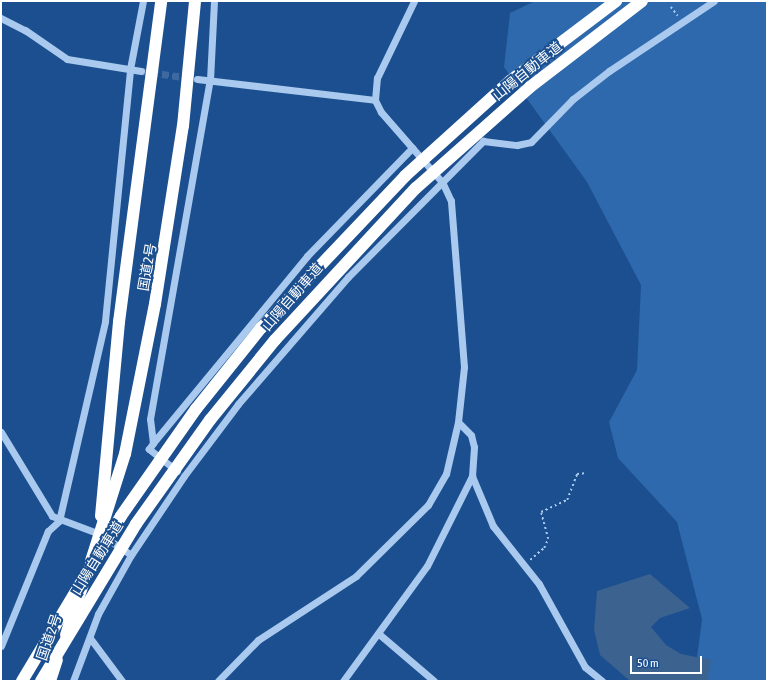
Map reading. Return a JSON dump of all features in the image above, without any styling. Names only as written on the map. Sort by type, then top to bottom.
[{"type":"highway","name":"国道2号","points":[[100,534],[119,322],[161,1]]},
{"type":"highway","name":"国道2号","points":[[50,681],[100,534],[125,454],[157,296],[182,126],[195,1]]},
{"type":"highway","name":"山陽自動車道","points":[[22,681],[121,516],[196,409],[261,328],[405,176],[510,81],[616,1]]},
{"type":"highway","name":"山陽自動車道","points":[[41,681],[136,524],[210,420],[275,340],[416,188],[530,86],[642,1]]},
{"type":"street","points":[[1,646],[48,531],[59,521],[105,321],[130,69],[143,1]]},
{"type":"street","points":[[153,443],[150,419],[210,80],[214,1]]},
{"type":"street","points":[[218,681],[258,640],[356,576],[428,505],[446,474],[458,422],[464,356],[452,201],[442,182],[412,148],[375,100],[377,78],[414,1]]},
{"type":"street","points":[[73,681],[98,614],[131,555],[184,476],[293,339],[442,182],[453,174],[483,141],[517,145],[538,137],[573,99],[714,1]]},
{"type":"street","points":[[1,18],[25,30],[67,59],[141,71]]},
{"type":"street","points":[[197,79],[375,100]]},
{"type":"street","points":[[184,476],[149,448],[307,256],[412,148]]},
{"type":"street","points":[[343,681],[379,634],[427,566],[472,476],[474,447],[471,435],[458,422]]},
{"type":"street","points":[[1,432],[37,494],[59,521],[100,534],[131,555]]},
{"type":"street","points":[[472,476],[493,526],[525,565],[578,655],[602,681]]},
{"type":"street","points":[[379,634],[434,681]]},
{"type":"street","points":[[90,638],[122,681]]},
{"type":"path","points":[[671,7],[682,23]]},
{"type":"path","points":[[525,565],[547,543],[541,512],[568,500],[577,474],[587,472]]},
{"type":"shaded area","points":[[535,1],[767,1],[767,681],[694,681],[702,619],[677,522],[618,458],[609,422],[637,370],[641,285],[587,182],[504,67],[510,13]]},
{"type":"shaded area","points":[[650,574],[690,608],[660,618],[651,627],[666,645],[681,654],[711,660],[707,681],[630,681],[600,655],[594,630],[597,591]]},
{"type":"tunnel","points":[[141,71],[191,78]]}]
